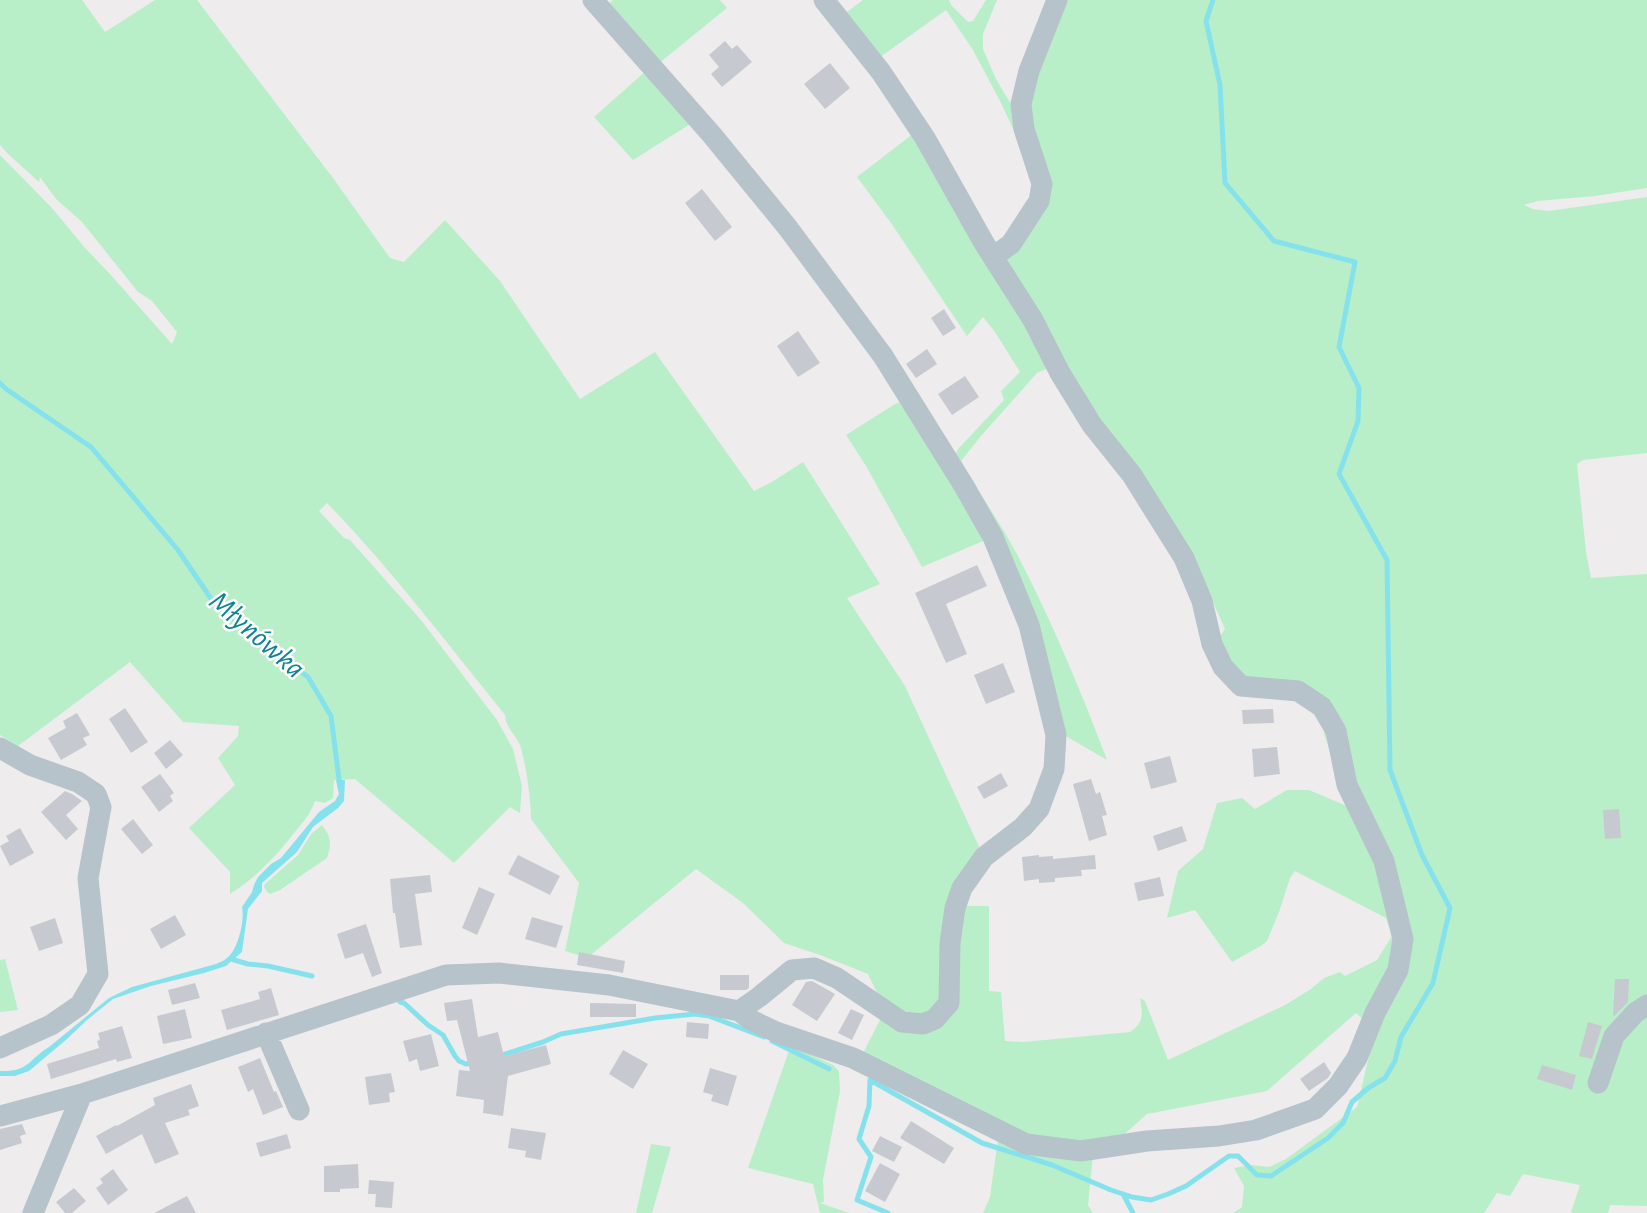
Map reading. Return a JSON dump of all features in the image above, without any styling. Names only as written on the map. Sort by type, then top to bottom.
[{"type":"street","points":[[593,0],[712,135],[788,228],[883,356],[993,537],[1029,625],[1056,735],[1054,769],[1040,809],[1023,827],[984,857],[962,888],[955,908],[950,943],[949,1003],[935,1019],[923,1024],[902,1022],[837,978],[814,968],[792,970],[739,1011]]},
{"type":"street","points":[[0,1116],[82,1094],[446,975],[499,973],[609,985],[739,1011],[776,1032],[853,1058],[1026,1144],[1081,1152],[1147,1141],[1219,1136],[1255,1130],[1315,1109],[1338,1086],[1357,1058],[1375,1013],[1398,970],[1402,939],[1384,861],[1347,785],[1336,732],[1322,706],[1298,691],[1241,686],[1223,667],[1212,644],[1202,601],[1184,558],[1132,475],[1093,425],[1060,373],[1033,320],[993,257],[918,127],[881,72],[824,0]]},
{"type":"street","points":[[993,257],[1011,244],[1040,201],[1042,184],[1024,129],[1021,104],[1029,71],[1057,0]]},
{"type":"street","points":[[0,748],[30,765],[78,782],[96,794],[101,807],[88,878],[98,974],[80,1005],[51,1025],[0,1048]]},
{"type":"street","points":[[1598,1083],[1614,1036],[1635,1013],[1647,1005]]},
{"type":"street","points":[[266,1033],[299,1110]]},
{"type":"street","points":[[33,1213],[82,1094]]},
{"type":"green space","points":[[0,0],[82,0],[105,32],[155,0],[197,0],[333,178],[390,258],[404,262],[445,220],[500,281],[580,399],[655,352],[754,491],[803,462],[880,584],[847,598],[905,686],[981,851],[964,906],[989,906],[989,991],[1001,992],[1005,1041],[1023,1042],[1130,1032],[1140,1021],[1140,998],[1145,1001],[1168,1060],[1285,1005],[1324,978],[1340,972],[1345,976],[1377,960],[1392,936],[1386,918],[1295,871],[1267,941],[1232,962],[1195,910],[1167,918],[1178,871],[1203,849],[1217,803],[1242,798],[1255,809],[1287,790],[1309,790],[1349,807],[1324,734],[1332,702],[1306,688],[1264,685],[1232,672],[1218,639],[1225,629],[1212,600],[1082,398],[998,257],[1043,201],[1026,103],[1060,0],[1647,0],[1647,188],[1524,205],[1549,211],[1647,197],[1647,453],[1583,460],[1577,464],[1591,578],[1647,574],[1647,1206],[1610,1205],[1608,1213],[1573,1213],[1571,1212],[1580,1185],[1523,1174],[1510,1196],[1497,1193],[1484,1213],[1233,1213],[1242,1207],[1244,1186],[1234,1168],[1251,1165],[1269,1167],[1286,1159],[1357,1107],[1375,1030],[1356,1013],[1267,1091],[1147,1114],[1119,1139],[1039,1143],[861,1057],[885,1010],[868,974],[784,943],[743,903],[696,869],[587,958],[565,951],[579,883],[531,819],[522,753],[505,715],[396,580],[327,503],[319,511],[344,538],[350,540],[421,620],[497,720],[513,749],[522,786],[520,813],[510,807],[454,863],[355,779],[334,780],[333,798],[325,803],[315,801],[306,818],[272,859],[249,881],[230,894],[230,872],[189,828],[235,785],[218,758],[238,736],[239,726],[183,722],[130,662],[18,746],[0,735],[0,155],[52,208],[172,344],[177,332],[152,301],[138,292],[82,222],[56,199],[40,177],[39,182],[0,145]]},
{"type":"green space","points":[[613,0],[720,0],[727,8],[658,64],[607,5]]},
{"type":"green space","points":[[863,0],[949,0],[968,22],[973,21],[986,0],[997,0],[983,34],[983,49],[996,79],[1015,111],[1024,152],[973,50],[946,10],[879,58],[843,15]]},
{"type":"green space","points":[[647,70],[692,123],[633,160],[594,117]]},
{"type":"green space","points":[[914,133],[987,255],[1048,368],[1037,373],[961,461],[1031,583],[1066,658],[1107,760],[1064,735],[953,460],[958,449],[1004,400],[1001,391],[1020,372],[983,317],[967,336],[857,177]]},
{"type":"green space","points":[[904,401],[988,539],[922,567],[846,435]]},
{"type":"green space","points":[[322,825],[330,840],[327,858],[280,890],[270,894],[267,892],[265,884],[298,855],[311,834]]},
{"type":"green space","points":[[5,959],[18,1010],[0,1012],[0,960]]},
{"type":"green space","points":[[791,1045],[833,1065],[839,1071],[840,1091],[823,1180],[824,1202],[820,1203],[849,1213],[820,1213],[813,1184],[748,1168]]},
{"type":"green space","points":[[998,1139],[1093,1155],[1088,1205],[1093,1213],[983,1213],[990,1197]]},
{"type":"green space","points":[[651,1144],[671,1147],[652,1213],[636,1213]]},
{"type":"water","points":[[336,780],[345,780],[344,801],[313,827],[297,852],[262,883],[262,891],[248,909],[242,952],[226,966],[113,999],[29,1071],[15,1076],[0,1076],[0,1071],[17,1070],[28,1064],[109,998],[132,987],[216,964],[227,958],[240,934],[242,907],[258,877],[281,858],[319,812],[335,801],[339,794]]},
{"type":"building","points":[[725,41],[732,49],[737,45],[752,62],[722,87],[711,74],[719,67],[709,55]]},
{"type":"building","points":[[830,63],[850,88],[825,109],[804,84]]},
{"type":"building","points":[[702,189],[732,227],[715,241],[685,203]]},
{"type":"building","points":[[944,309],[956,328],[943,336],[931,318]]},
{"type":"building","points":[[798,331],[820,363],[798,377],[777,346]]},
{"type":"building","points":[[927,349],[937,364],[916,378],[906,364]]},
{"type":"building","points":[[965,376],[979,397],[952,415],[938,394]]},
{"type":"building","points":[[977,565],[987,586],[946,604],[967,654],[946,663],[915,593]]},
{"type":"building","points":[[1003,663],[1015,692],[986,704],[974,675]]},
{"type":"building","points":[[125,708],[148,742],[131,753],[109,719]]},
{"type":"building","points":[[1273,709],[1274,723],[1243,724],[1242,710]]},
{"type":"building","points":[[77,713],[90,735],[83,738],[87,745],[61,760],[48,738],[66,728],[63,721]]},
{"type":"building","points":[[170,740],[183,755],[166,769],[154,753]]},
{"type":"building","points":[[1277,747],[1280,774],[1254,777],[1252,749]]},
{"type":"building","points":[[1170,756],[1177,782],[1151,789],[1144,763]]},
{"type":"building","points":[[1001,773],[1008,786],[984,799],[977,787]]},
{"type":"building","points":[[160,774],[174,793],[170,796],[173,801],[159,812],[141,787]]},
{"type":"building","points":[[1091,779],[1096,794],[1100,792],[1107,815],[1102,816],[1107,835],[1089,841],[1073,784]]},
{"type":"building","points":[[65,791],[82,801],[66,815],[78,829],[66,840],[41,812]]},
{"type":"building","points":[[1619,809],[1621,838],[1605,839],[1603,810]]},
{"type":"building","points":[[133,819],[153,845],[142,854],[121,829]]},
{"type":"building","points":[[1182,826],[1187,841],[1158,851],[1153,836]]},
{"type":"building","points":[[20,828],[34,853],[10,866],[0,846],[9,841],[6,836]]},
{"type":"building","points":[[518,855],[560,876],[550,895],[508,874]]},
{"type":"building","points":[[1095,855],[1096,869],[1081,870],[1082,876],[1055,878],[1055,882],[1039,883],[1039,879],[1024,881],[1022,857],[1053,856],[1053,859]]},
{"type":"building","points":[[430,875],[432,892],[415,894],[422,945],[400,948],[390,879]]},
{"type":"building","points":[[1160,877],[1164,896],[1138,901],[1134,883]]},
{"type":"building","points":[[479,887],[495,894],[477,935],[462,928]]},
{"type":"building","points":[[175,915],[186,935],[161,949],[150,929]]},
{"type":"building","points":[[532,917],[563,926],[556,948],[525,939]]},
{"type":"building","points":[[55,918],[63,943],[39,951],[30,927]]},
{"type":"building","points":[[366,924],[382,973],[372,977],[363,953],[345,959],[337,934]]},
{"type":"building","points":[[579,952],[625,961],[623,973],[577,965]]},
{"type":"building","points":[[720,975],[749,975],[749,988],[720,990]]},
{"type":"building","points":[[1615,979],[1629,979],[1628,1002],[1613,1016]]},
{"type":"building","points":[[812,981],[835,994],[817,1021],[792,1005],[806,982]]},
{"type":"building","points":[[195,983],[200,998],[172,1005],[168,990]]},
{"type":"building","points":[[271,988],[279,1015],[227,1030],[221,1010],[260,999],[258,992]]},
{"type":"building","points":[[472,999],[478,1037],[498,1032],[504,1056],[546,1045],[551,1064],[508,1076],[503,1116],[483,1113],[484,1100],[456,1096],[459,1070],[470,1071],[457,1020],[447,1021],[444,1003]]},
{"type":"building","points":[[590,1003],[636,1004],[636,1017],[590,1017]]},
{"type":"building","points":[[185,1009],[192,1038],[163,1044],[157,1016]]},
{"type":"building","points":[[851,1009],[864,1015],[852,1040],[838,1033]]},
{"type":"building","points":[[687,1022],[709,1024],[708,1039],[686,1037]]},
{"type":"building","points":[[1588,1022],[1602,1026],[1592,1059],[1579,1056]]},
{"type":"building","points":[[122,1026],[132,1058],[117,1062],[116,1059],[51,1079],[47,1064],[99,1048],[98,1033]]},
{"type":"building","points":[[431,1034],[439,1066],[420,1071],[417,1059],[409,1062],[403,1041]]},
{"type":"building","points":[[623,1050],[648,1064],[633,1089],[609,1074]]},
{"type":"building","points":[[260,1058],[283,1107],[263,1115],[253,1089],[248,1092],[238,1067]]},
{"type":"building","points":[[1324,1062],[1331,1073],[1309,1091],[1300,1079]]},
{"type":"building","points":[[1542,1065],[1576,1075],[1572,1090],[1537,1079]]},
{"type":"building","points":[[710,1068],[737,1076],[728,1106],[711,1101],[713,1095],[703,1092]]},
{"type":"building","points":[[391,1073],[395,1092],[389,1093],[390,1102],[369,1105],[365,1077]]},
{"type":"building","points":[[191,1084],[199,1106],[188,1110],[190,1115],[165,1123],[179,1154],[155,1164],[142,1134],[106,1154],[96,1136],[155,1105],[153,1098]]},
{"type":"building","points":[[911,1121],[954,1148],[944,1164],[900,1138]]},
{"type":"building","points":[[22,1124],[26,1134],[20,1136],[22,1143],[0,1150],[0,1129]]},
{"type":"building","points":[[511,1128],[546,1133],[541,1160],[525,1157],[526,1151],[508,1148]]},
{"type":"building","points":[[287,1134],[291,1148],[260,1157],[256,1143]]},
{"type":"building","points":[[880,1136],[902,1147],[894,1162],[872,1151]]},
{"type":"building","points":[[880,1163],[900,1174],[885,1202],[865,1191]]},
{"type":"building","points":[[358,1164],[359,1188],[324,1192],[324,1166]]},
{"type":"building","points":[[113,1169],[128,1190],[108,1205],[96,1188],[103,1183],[100,1179]]},
{"type":"building","points":[[369,1180],[394,1182],[392,1208],[375,1207],[376,1194],[368,1194]]},
{"type":"building","points":[[74,1188],[86,1201],[72,1213],[65,1213],[56,1202]]},
{"type":"building","points":[[187,1196],[196,1213],[154,1213]]},
{"type":"waterway","points":[[888,1213],[857,1200],[871,1157],[859,1139],[869,1106],[870,1080],[982,1143],[1052,1165],[1111,1190],[1151,1200],[1186,1186],[1229,1156],[1238,1156],[1257,1175],[1271,1176],[1328,1138],[1343,1123],[1352,1102],[1385,1078],[1395,1061],[1401,1037],[1433,983],[1450,908],[1422,855],[1390,770],[1387,560],[1339,474],[1358,421],[1359,388],[1339,347],[1355,262],[1274,241],[1225,183],[1220,85],[1206,21],[1213,0]]},
{"type":"waterway","name":"Młynówka","points":[[0,383],[91,447],[178,550],[214,603],[308,677],[331,716],[340,787]]},
{"type":"waterway","points":[[231,959],[312,976]]},
{"type":"waterway","points":[[400,1002],[443,1035],[459,1061],[473,1063]]},
{"type":"waterway","points":[[499,1056],[561,1034],[695,1014],[709,1016],[764,1037]]},
{"type":"waterway","points":[[772,1041],[829,1069]]},
{"type":"waterway","points":[[1123,1194],[1133,1213]]}]
